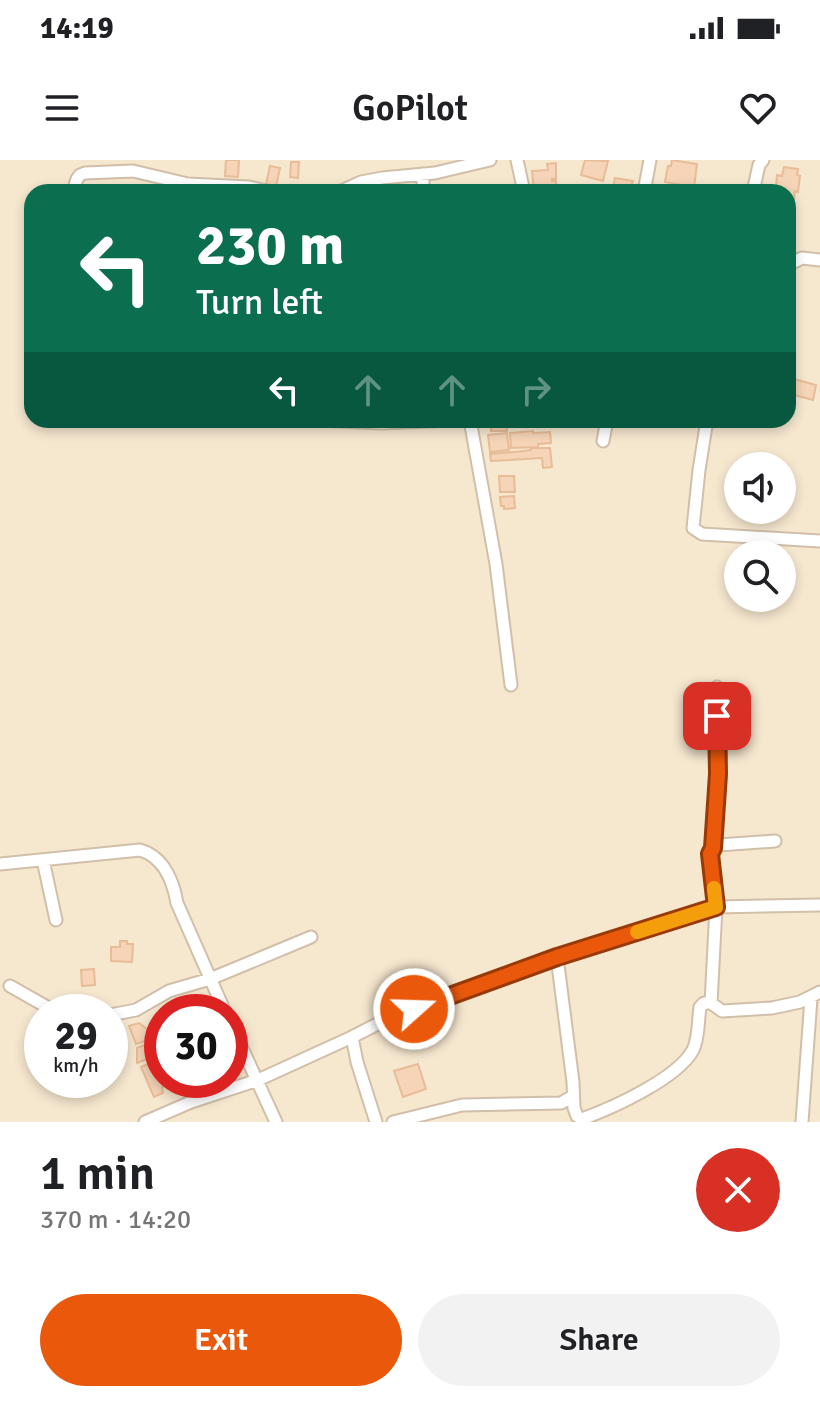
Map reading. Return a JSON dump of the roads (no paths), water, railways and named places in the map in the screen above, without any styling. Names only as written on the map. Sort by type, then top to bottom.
[{"type":"street","points":[[357,184],[490,160]]},
{"type":"street","points":[[517,160],[522,184]]},
{"type":"street","points":[[646,184],[650,160]]},
{"type":"street","points":[[755,184],[763,160]]},
{"type":"street","points":[[75,184],[85,173],[133,171],[166,184]]},
{"type":"street","points":[[423,174],[423,184]]},
{"type":"street","points":[[796,261],[802,258],[820,260]]},
{"type":"street","points":[[471,428],[496,564],[511,685]]},
{"type":"street","points":[[603,441],[605,428]]},
{"type":"street","points":[[706,428],[693,528],[697,532],[820,541]]},
{"type":"street","points":[[711,1003],[716,907],[710,854],[718,774],[717,687]]},
{"type":"street","points":[[713,848],[775,841]]},
{"type":"street","points":[[0,864],[140,850],[151,853],[166,869],[177,903],[217,994]]},
{"type":"street","points":[[43,860],[56,920]]},
{"type":"street","points":[[145,1122],[191,1102],[258,1080],[389,1018],[557,957],[716,907],[820,905]]},
{"type":"street","points":[[128,1012],[169,991],[210,979],[311,937]]},
{"type":"street","points":[[557,957],[577,1116],[582,1119],[627,1101],[674,1070],[694,1047],[700,1007],[704,1003],[711,1003],[722,1011],[745,1010],[772,1008],[816,995],[802,1122]]},
{"type":"street","points":[[10,986],[24,994]]},
{"type":"street","points":[[352,1037],[376,1122]]},
{"type":"street","points":[[248,1059],[276,1122]]},
{"type":"street","points":[[393,1122],[462,1105],[561,1103],[573,1096]]}]
